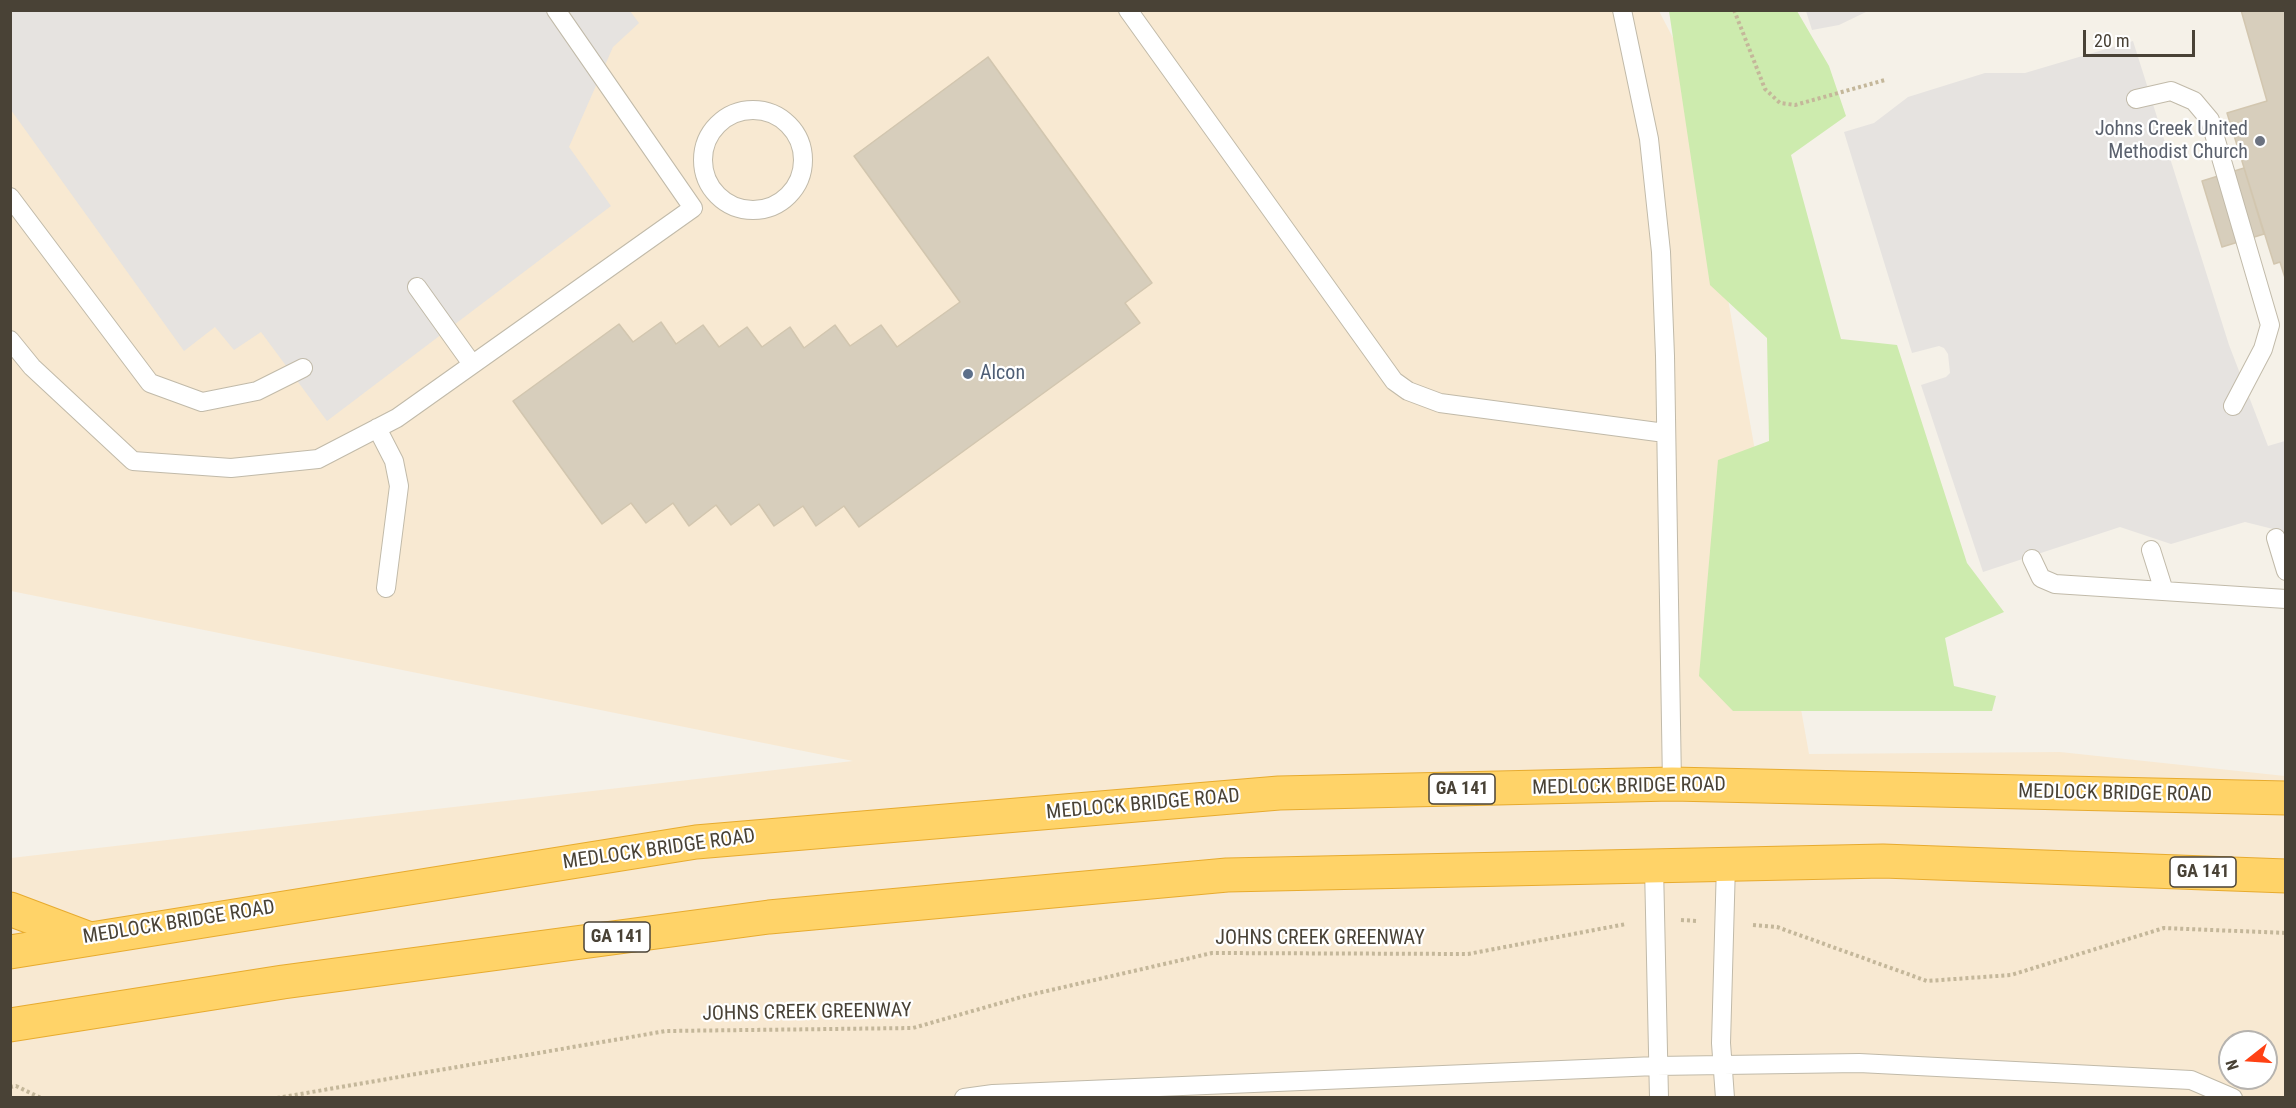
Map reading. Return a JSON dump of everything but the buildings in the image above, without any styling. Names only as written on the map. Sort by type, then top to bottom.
[{"type":"highway","name":"MEDLOCK BRIDGE ROAD","points":[[10,952],[696,842],[1279,793],[1672,784],[2286,798]]},
{"type":"highway","name":"GA 141","points":[[10,1025],[283,982],[769,917],[1227,875],[1883,861],[2285,876]]},
{"type":"highway","points":[[10,909],[88,939]]},
{"type":"lane","points":[[556,10],[693,208]]},
{"type":"lane","points":[[1128,10],[1394,381],[1408,391],[1440,403],[1665,433]]},
{"type":"lane","points":[[1622,10],[1639,80],[1656,196],[1664,333],[1672,784]]},
{"type":"lane","points":[[2136,99],[2171,91],[2194,101],[2210,120],[2270,325],[2259,356],[2233,406]]},
{"type":"lane","points":[[760,111],[783,120],[794,132],[802,147],[803,164],[799,180],[790,194],[777,204],[761,210],[745,210],[729,204],[716,194],[707,180],[703,164],[704,148],[711,133],[722,120],[736,113],[760,111]]},
{"type":"lane","points":[[10,340],[32,367],[133,461],[231,468],[318,459],[397,418],[716,194]]},
{"type":"lane","points":[[10,197],[150,383],[202,402],[257,391],[303,368]]},
{"type":"lane","points":[[417,287],[472,364]]},
{"type":"lane","points":[[377,428],[394,461],[399,486],[386,588]]},
{"type":"lane","points":[[2276,538],[2286,571]]},
{"type":"lane","points":[[2151,549],[2164,591]]},
{"type":"lane","points":[[2032,559],[2041,578],[2047,582],[2286,598]]},
{"type":"lane","points":[[1725,1098],[1723,1065],[1726,864]]},
{"type":"lane","points":[[1654,866],[1656,1066],[1659,1098]]},
{"type":"lane","points":[[964,1098],[993,1094],[1656,1066],[1859,1063],[2191,1080],[2233,1098]]},
{"type":"path","points":[[1734,10],[1765,90],[1780,103],[1795,105],[1885,80]]},
{"type":"path","name":"JOHNS CREEK GREENWAY","points":[[277,1098],[666,1031],[914,1028],[1025,996],[1212,953],[1468,954],[1655,918],[1777,927],[1927,981],[2011,975],[2164,928],[2286,933]]},
{"type":"path","points":[[10,1087],[16,1086],[41,1098]]},
{"type":"shaded area","points":[[1806,10],[1868,11],[1839,25],[1812,30]]},
{"type":"shaded area","points":[[10,11],[1659,11],[1686,63],[1809,754],[2060,752],[2285,776],[2285,1097],[11,1097],[11,858],[853,761],[11,591]]},
{"type":"shaded area","points":[[10,11],[630,11],[639,23],[613,47],[569,147],[611,206],[327,421],[261,332],[234,350],[215,327],[184,351],[11,110]]},
{"type":"shaded area","points":[[2133,41],[2229,345],[2268,446],[2285,441],[2285,532],[2245,522],[2171,544],[2120,527],[1983,572],[1921,385],[1946,377],[1950,373],[1948,354],[1944,348],[1939,346],[1912,353],[1844,132],[1874,123],[1908,97],[1985,73],[2025,73]]},
{"type":"green space","points":[[1669,11],[1797,11],[1829,66],[1846,116],[1791,155],[1841,339],[1897,345],[1967,563],[2004,612],[1945,638],[1954,686],[1996,696],[1992,711],[1733,711],[1699,676],[1718,460],[1769,441],[1767,338],[1710,285]]},
{"type":"place","name":"Johns Creek United Methodist Church","points":[[2260,141]]},
{"type":"place","name":"Alcon","points":[[968,374]]}]
